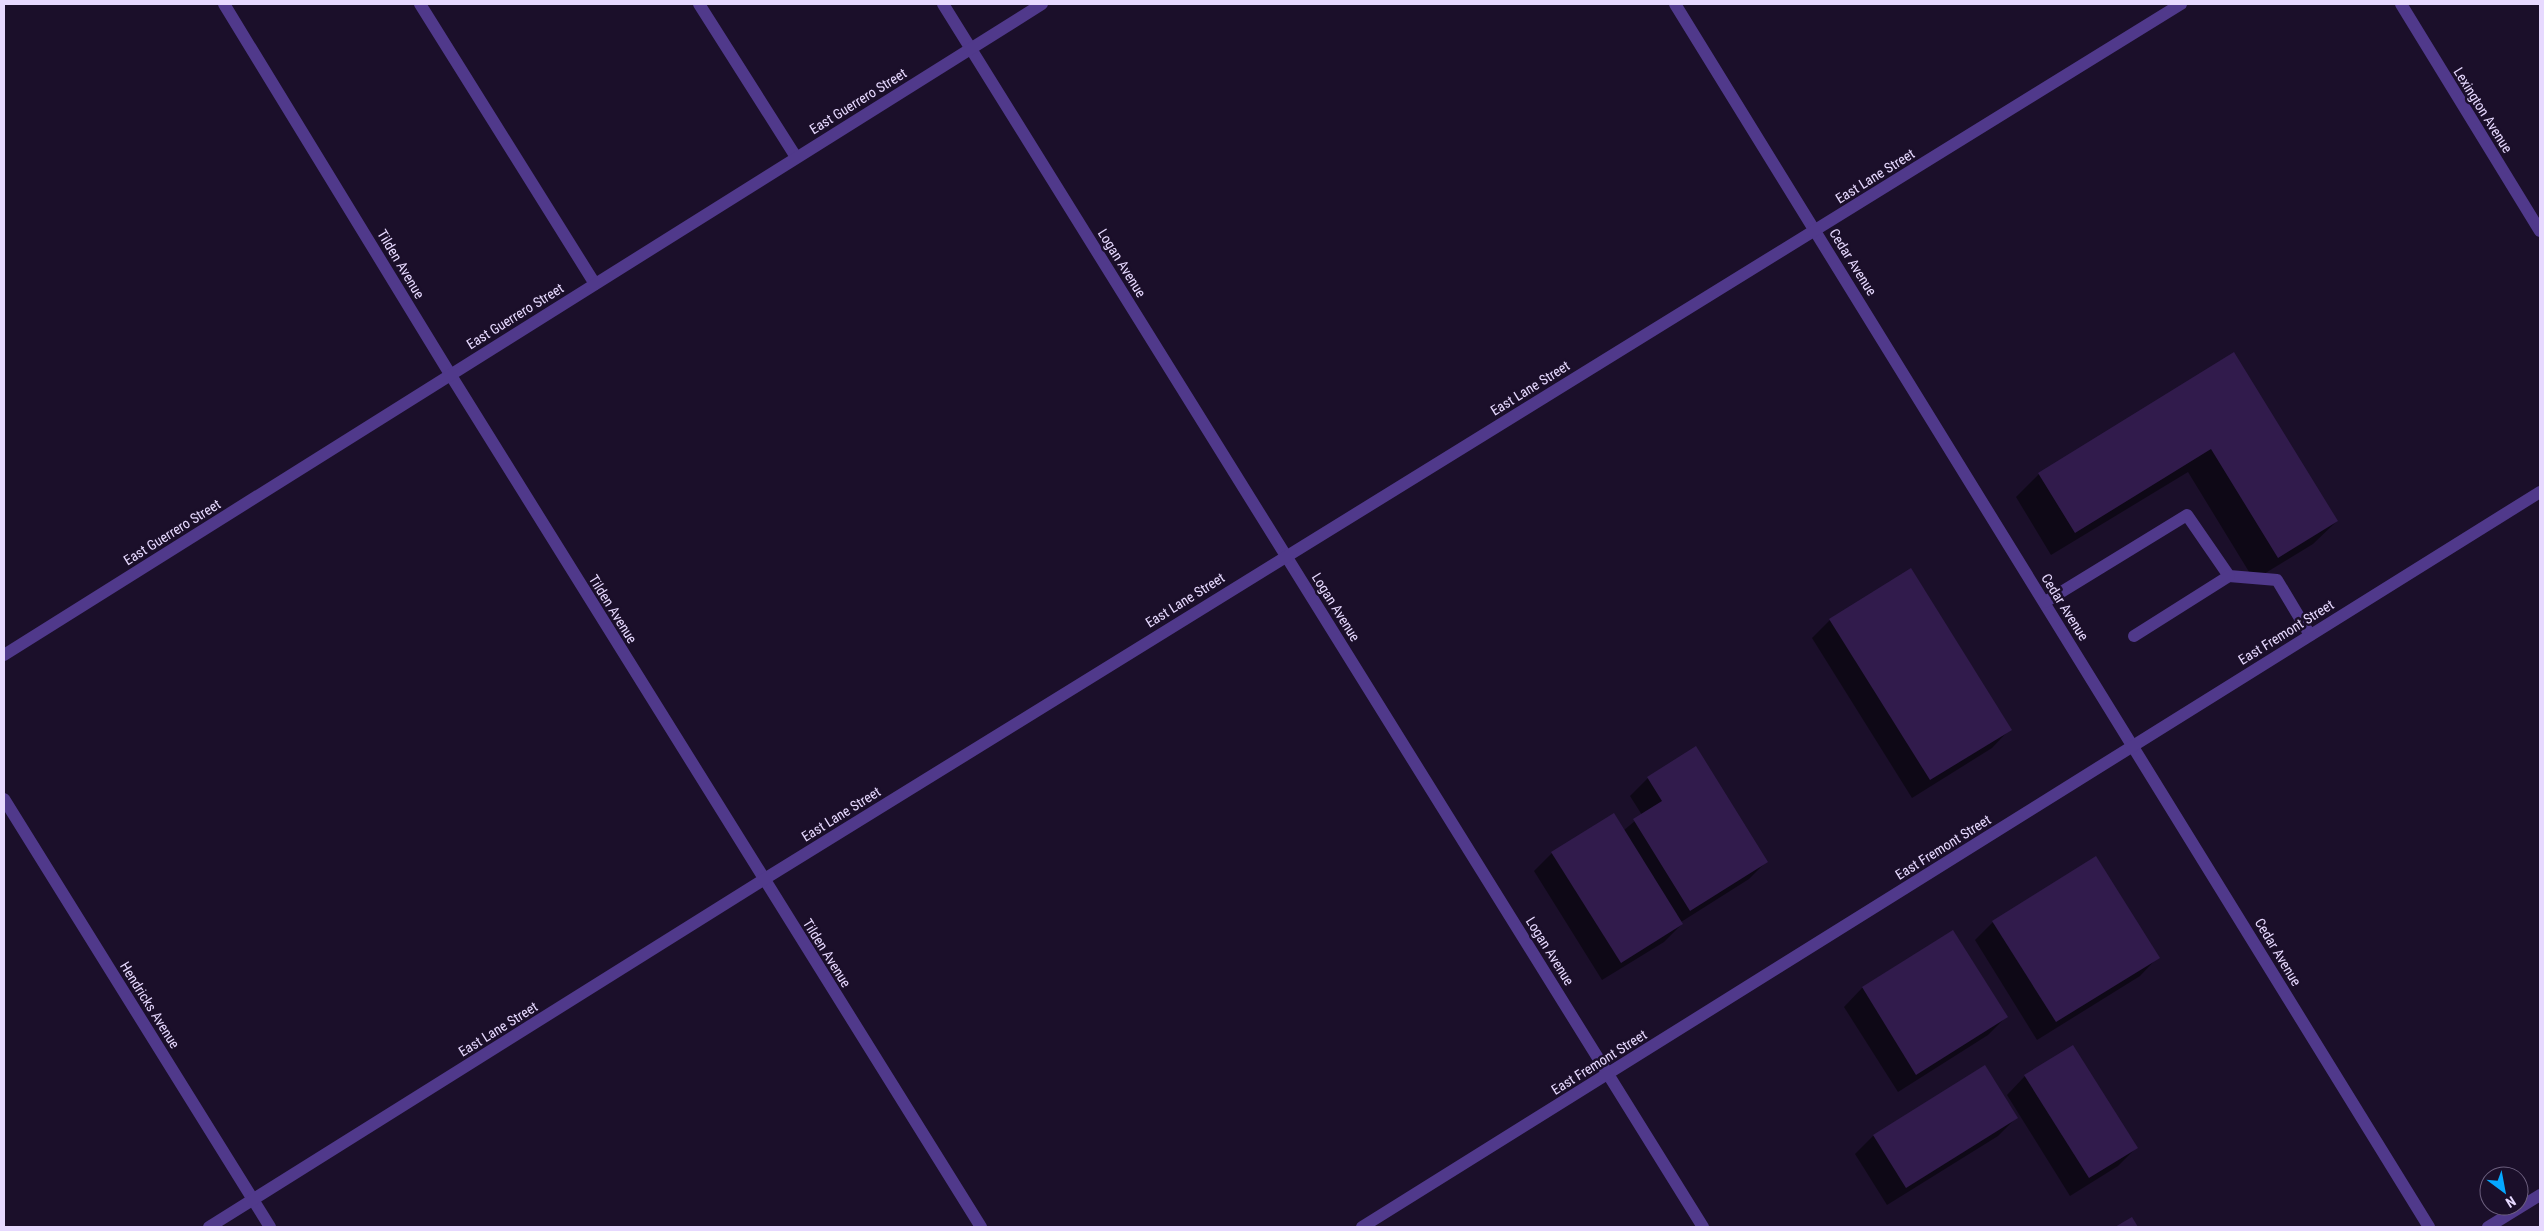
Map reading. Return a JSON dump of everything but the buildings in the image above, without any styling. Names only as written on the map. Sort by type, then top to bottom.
[{"type":"street","name":"Tilden Avenue","points":[[224,4],[450,374],[981,1227]]},
{"type":"street","points":[[420,4],[595,284]]},
{"type":"street","points":[[699,4],[796,157]]},
{"type":"street","name":"Logan Avenue","points":[[943,4],[1703,1227]]},
{"type":"street","name":"East Guerrero Street","points":[[4,655],[1042,4]]},
{"type":"street","name":"Cedar Avenue","points":[[1675,4],[2134,746],[2428,1227]]},
{"type":"street","name":"East Lane Street","points":[[209,1227],[1286,555],[1816,231],[2181,4]]},
{"type":"street","name":"Lexington Avenue","points":[[2401,4],[2540,231]]},
{"type":"street","name":"East Fremont Street","points":[[1362,1227],[2540,492]]},
{"type":"street","points":[[2045,602],[2187,515],[2228,576]]},
{"type":"street","points":[[2134,636],[2228,576],[2276,580],[2310,635]]},
{"type":"street","name":"Hendricks Avenue","points":[[4,799],[270,1227]]},
{"type":"street","points":[[2488,1227],[2540,1195]]}]
